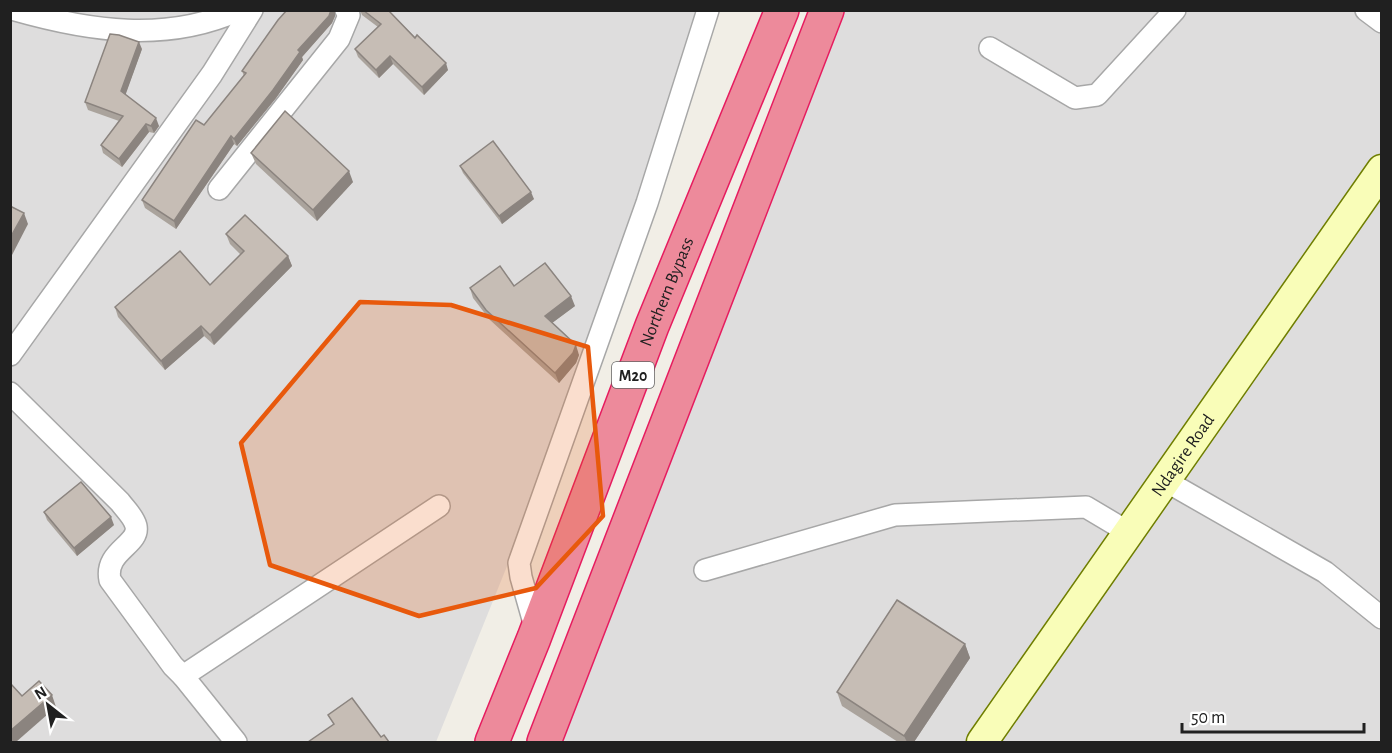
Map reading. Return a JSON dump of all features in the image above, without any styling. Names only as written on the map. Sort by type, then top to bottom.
[{"type":"highway","name":"Northern Bypass","points":[[492,742],[652,326],[782,10]]},
{"type":"highway","name":"M20","points":[[544,742],[827,10]]},
{"type":"street","points":[[15,10],[50,20],[109,31],[187,28],[239,10]]},
{"type":"street","points":[[10,356],[212,74],[252,10]]},
{"type":"street","points":[[219,189],[339,39],[349,15],[346,10]]},
{"type":"street","points":[[536,632],[519,563],[648,203],[708,10]]},
{"type":"street","points":[[990,48],[1075,98],[1096,95],[1175,10]]},
{"type":"street","points":[[1366,10],[1382,22]]},
{"type":"street","name":"Ndagire Road","points":[[982,742],[1382,170]]},
{"type":"street","points":[[10,393],[120,502],[132,517],[137,528],[135,536],[109,564],[110,580],[159,647],[236,742]]},
{"type":"street","points":[[1164,480],[1325,572],[1382,618]]},
{"type":"street","points":[[183,676],[439,506]]},
{"type":"street","points":[[705,570],[895,514],[1086,507],[1128,532]]},
{"type":"highlighted area","points":[[360,302],[451,305],[588,347],[603,516],[536,588],[419,616],[270,565],[241,443]]},
{"type":"shaded area","points":[[10,11],[708,11],[658,192],[436,742],[11,742]]},
{"type":"shaded area","points":[[827,11],[1381,11],[1381,742],[544,742]]},
{"type":"building","points":[[287,10],[331,10],[329,16],[298,50],[300,52],[273,90],[234,139],[231,136],[174,221],[142,200],[196,120],[204,125],[246,73],[242,71]]},
{"type":"building","points":[[363,10],[388,10],[415,38],[417,35],[446,63],[422,87],[390,56],[376,70],[355,49],[381,24]]},
{"type":"building","points":[[110,34],[139,42],[121,91],[156,118],[151,126],[146,124],[119,159],[101,145],[123,116],[85,102]]},
{"type":"building","points":[[285,111],[349,171],[313,210],[251,153]]},
{"type":"building","points":[[493,141],[531,192],[499,216],[460,166]]},
{"type":"building","points":[[10,206],[24,213],[10,238]]},
{"type":"building","points":[[245,215],[288,256],[210,335],[201,326],[161,361],[115,307],[180,251],[210,285],[244,251],[226,234]]},
{"type":"building","points":[[545,263],[571,296],[545,316],[576,345],[573,353],[555,373],[486,310],[470,288],[500,266],[514,286]]},
{"type":"building","points":[[81,482],[111,517],[74,548],[44,512]]},
{"type":"building","points":[[897,600],[965,644],[904,736],[837,692]]},
{"type":"building","points":[[39,681],[52,695],[10,731],[10,683],[22,696]]},
{"type":"building","points":[[352,698],[381,737],[384,735],[389,742],[308,742],[334,724],[328,715]]}]
